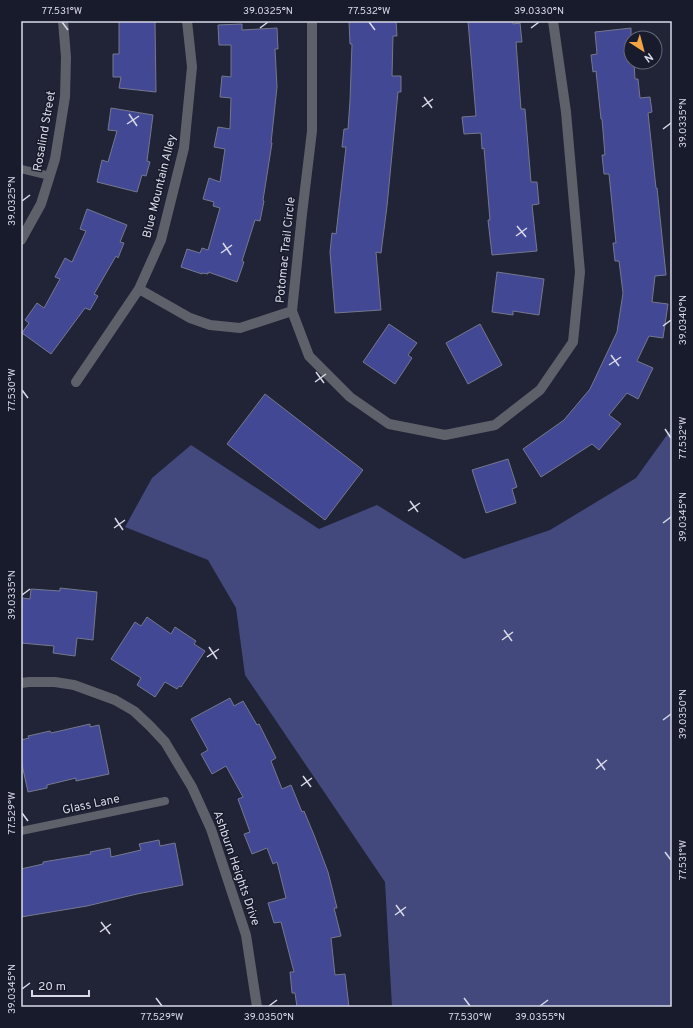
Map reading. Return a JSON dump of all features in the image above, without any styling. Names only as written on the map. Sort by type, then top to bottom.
[{"type":"street","name":"Rosalind Street","points":[[21,240],[41,204],[55,159],[65,97],[66,57],[63,21]]},
{"type":"street","name":"Blue Mountain Alley","points":[[76,382],[139,289],[161,240],[184,148],[192,67],[187,21]]},
{"type":"street","name":"Potomac Trail Circle","points":[[312,21],[312,130],[292,311],[309,356],[350,397],[389,424],[444,435],[494,425],[540,390],[573,342],[580,272],[566,112],[553,21]]},
{"type":"street","points":[[139,289],[190,318],[210,325],[240,328],[292,311]]},
{"type":"street","name":"Ashburn Heights Drive","points":[[21,683],[56,682],[74,685],[108,697],[134,711],[165,742],[192,787],[212,829],[246,935],[257,1007]]},
{"type":"lane","points":[[21,169],[50,176]]},
{"type":"lane","name":"Glass Lane","points":[[21,831],[165,801]]},
{"type":"shaded area","points":[[672,428],[672,1007],[392,1007],[385,882],[245,675],[236,608],[208,560],[125,527],[152,478],[191,445],[319,529],[377,505],[464,559],[550,530],[636,478]]},
{"type":"building","points":[[119,21],[155,21],[156,92],[119,88],[121,77],[113,77],[113,54],[119,54]]},
{"type":"building","points":[[349,21],[396,21],[397,36],[393,36],[392,76],[401,76],[401,92],[398,92],[381,253],[376,252],[381,310],[335,313],[330,252],[332,233],[336,234],[346,147],[342,147],[344,129],[348,129],[352,44],[350,44]]},
{"type":"building","points":[[468,21],[513,21],[513,24],[520,23],[522,42],[516,42],[521,109],[525,109],[531,182],[537,182],[539,204],[532,205],[537,251],[492,255],[488,220],[490,220],[484,148],[482,149],[481,133],[464,134],[462,117],[476,116]]},
{"type":"building","points":[[242,24],[242,30],[277,28],[278,49],[275,49],[277,87],[272,143],[264,201],[260,221],[255,220],[237,282],[208,272],[208,274],[202,274],[181,267],[187,249],[200,253],[202,248],[208,250],[220,208],[213,206],[214,202],[203,199],[209,178],[220,182],[225,149],[214,147],[218,127],[230,129],[231,98],[220,97],[222,76],[231,77],[231,45],[219,45],[218,25]]},
{"type":"building","points":[[631,28],[631,30],[623,30],[623,70],[634,70],[635,79],[638,79],[640,98],[650,97],[652,112],[648,113],[666,275],[655,276],[652,302],[668,304],[663,338],[649,336],[637,361],[653,368],[638,399],[627,393],[609,415],[621,424],[599,450],[592,444],[541,477],[523,449],[564,420],[590,389],[617,332],[623,293],[619,261],[615,261],[613,243],[616,243],[609,174],[604,174],[602,155],[605,155],[602,119],[596,71],[593,72],[591,55],[597,54],[595,32]]},
{"type":"building","points":[[111,108],[153,115],[147,161],[150,162],[146,176],[142,175],[137,192],[97,182],[102,160],[108,162],[117,131],[108,130]]},
{"type":"building","points":[[87,209],[127,225],[120,242],[124,243],[118,258],[116,256],[94,294],[98,296],[90,310],[85,308],[51,354],[22,333],[29,323],[25,320],[37,303],[44,308],[60,279],[55,277],[65,258],[72,262],[86,231],[80,229]]},
{"type":"building","points":[[497,272],[544,279],[539,315],[513,311],[513,315],[492,312]]},
{"type":"building","points":[[389,324],[417,343],[408,355],[412,358],[395,384],[363,362]]},
{"type":"building","points":[[480,324],[502,365],[468,384],[446,343]]},
{"type":"building","points":[[265,394],[363,470],[325,520],[227,444]]},
{"type":"building","points":[[508,459],[517,487],[512,489],[516,503],[486,513],[472,470]]},
{"type":"building","points":[[60,588],[97,592],[93,640],[77,638],[75,656],[53,653],[54,646],[21,643],[22,598],[30,599],[31,589],[60,591]]},
{"type":"building","points":[[147,617],[171,634],[175,627],[196,641],[194,644],[205,651],[181,687],[179,686],[177,689],[165,682],[155,697],[137,685],[141,678],[111,659],[135,622],[141,626]]},
{"type":"building","points":[[230,698],[234,706],[243,701],[257,725],[259,724],[276,758],[271,761],[282,789],[291,785],[302,812],[304,811],[314,835],[328,872],[337,908],[334,908],[341,936],[331,938],[335,975],[345,974],[349,1007],[297,1007],[295,993],[292,993],[290,972],[294,972],[281,922],[274,923],[268,903],[286,898],[277,862],[273,864],[267,848],[252,854],[244,834],[250,832],[238,799],[243,797],[226,766],[212,774],[201,754],[208,750],[191,719]]},
{"type":"building","points":[[90,724],[90,727],[99,725],[109,774],[76,781],[76,778],[47,785],[47,788],[28,792],[21,760],[21,740],[29,738],[28,736],[50,731],[51,733]]},
{"type":"building","points":[[159,840],[160,846],[175,843],[183,885],[87,906],[21,917],[21,869],[43,864],[43,862],[91,854],[90,852],[110,848],[111,857],[141,850],[139,844]]}]
